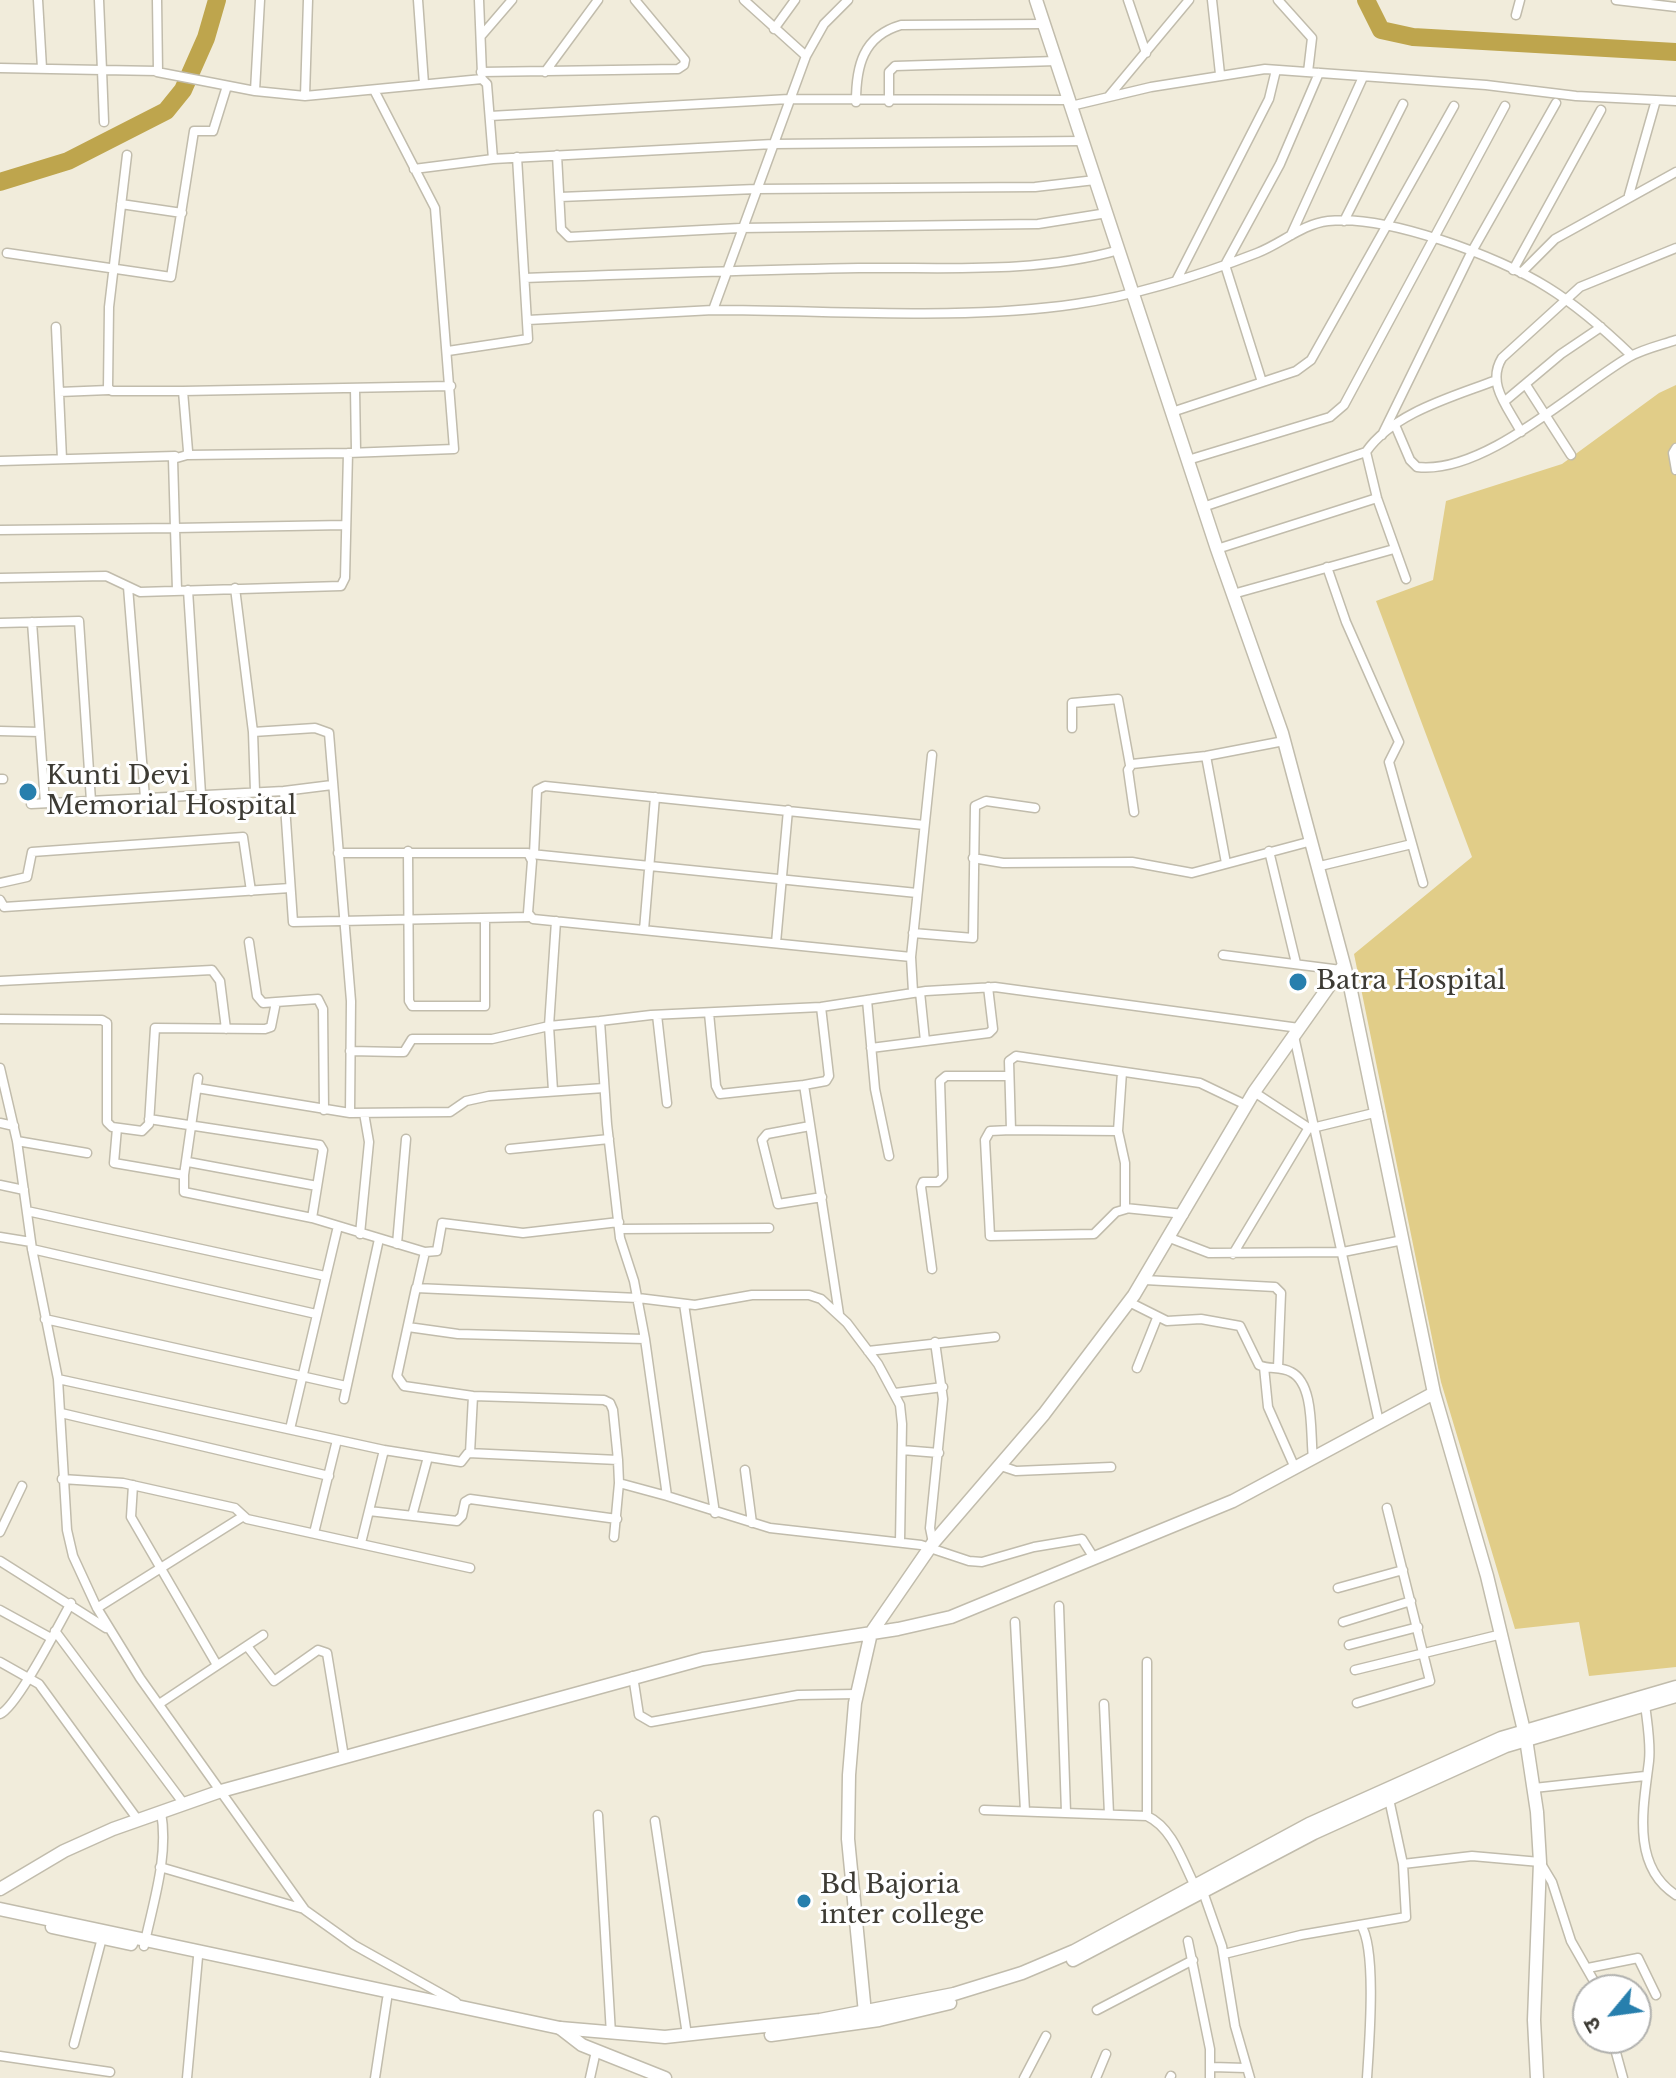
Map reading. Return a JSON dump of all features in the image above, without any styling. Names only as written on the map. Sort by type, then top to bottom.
[{"type":"street","points":[[38,0],[42,68]]},
{"type":"street","points":[[99,0],[104,122]]},
{"type":"street","points":[[157,0],[157,72]]},
{"type":"street","points":[[255,91],[260,0]]},
{"type":"street","points":[[305,96],[308,0]]},
{"type":"street","points":[[418,0],[424,84]]},
{"type":"street","points":[[479,0],[482,76],[487,84],[493,159]]},
{"type":"street","points":[[480,37],[512,0]]},
{"type":"street","points":[[545,72],[598,0]]},
{"type":"street","points":[[0,68],[157,72],[255,91],[305,96],[482,76],[678,69],[684,65],[685,60],[635,0]]},
{"type":"street","points":[[774,29],[795,0]]},
{"type":"street","points":[[713,310],[740,228],[806,56],[824,24],[848,0]]},
{"type":"street","points":[[1036,0],[1217,549],[1284,741],[1320,866],[1378,1112],[1434,1393],[1502,1634],[1525,1734],[1534,1788],[1540,1862],[1534,2020],[1537,2078]]},
{"type":"street","points":[[1128,0],[1146,53]]},
{"type":"street","points":[[1108,97],[1189,0]]},
{"type":"street","points":[[1212,0],[1220,74]]},
{"type":"street","points":[[1278,0],[1312,38],[1308,72]]},
{"type":"street","points":[[1516,15],[1520,0]]},
{"type":"street","points":[[1616,0],[1676,7]]},
{"type":"street","points":[[747,1],[806,56]]},
{"type":"street","points":[[856,102],[859,61],[877,35],[889,28],[927,24],[1044,24]]},
{"type":"street","points":[[889,102],[889,72],[895,66],[1056,61]]},
{"type":"street","points":[[1175,282],[1269,99],[1276,70]]},
{"type":"street","points":[[490,116],[789,99],[1070,103],[1220,74],[1276,70],[1676,101]]},
{"type":"street","points":[[1262,382],[1225,265],[1280,164],[1319,73]]},
{"type":"street","points":[[1290,235],[1363,77]]},
{"type":"street","points":[[7,253],[171,277],[194,131],[213,131],[227,86]]},
{"type":"street","points":[[0,461],[454,449],[435,208],[374,90]]},
{"type":"street","points":[[1629,195],[1656,100]]},
{"type":"street","points":[[1382,435],[1471,253],[1556,103]]},
{"type":"street","points":[[1344,221],[1403,104]]},
{"type":"street","points":[[1172,412],[1296,371],[1311,360],[1454,106]]},
{"type":"street","points":[[1188,460],[1338,412],[1505,106]]},
{"type":"street","points":[[1517,272],[1601,110]]},
{"type":"street","points":[[414,169],[517,157],[773,144],[1083,141]]},
{"type":"street","points":[[109,390],[109,307],[127,155]]},
{"type":"street","points":[[557,155],[561,229],[569,237],[740,228],[1038,224],[1107,213]]},
{"type":"street","points":[[448,351],[525,342],[529,335],[517,157]]},
{"type":"street","points":[[1517,272],[1555,239],[1629,195],[1676,172]]},
{"type":"street","points":[[560,197],[756,189],[1035,187],[1095,180]]},
{"type":"street","points":[[121,204],[182,213]]},
{"type":"street","points":[[528,320],[713,310],[995,311],[1133,294],[1225,265],[1315,224],[1344,221],[1386,226],[1434,237],[1517,272],[1564,299],[1631,355]]},
{"type":"street","points":[[1521,432],[1494,381],[1494,371],[1502,358],[1564,299],[1598,277],[1676,248]]},
{"type":"street","points":[[525,278],[726,270],[1035,266],[1087,259],[1119,250]]},
{"type":"street","points":[[56,327],[62,459]]},
{"type":"street","points":[[1505,401],[1561,354],[1601,327]]},
{"type":"street","points":[[1395,425],[1410,460],[1417,467],[1428,468],[1497,445],[1545,416],[1631,355],[1676,340]]},
{"type":"street","points":[[1203,507],[1366,452],[1395,425],[1494,381]]},
{"type":"street","points":[[1526,385],[1571,455]]},
{"type":"street","points":[[59,392],[451,386]]},
{"type":"street","points":[[0,578],[106,576],[140,592],[341,586],[345,578],[345,525],[355,388]]},
{"type":"street","points":[[183,391],[187,455]]},
{"type":"street","points":[[1676,448],[1673,453],[1676,470]]},
{"type":"street","points":[[1366,452],[1377,498],[1406,579]]},
{"type":"street","points":[[176,456],[172,463],[177,590]]},
{"type":"street","points":[[1217,549],[1377,498]]},
{"type":"street","points":[[0,530],[345,525]]},
{"type":"street","points":[[1233,594],[1394,549]]},
{"type":"street","points":[[1327,567],[1346,622],[1399,742],[1389,762],[1423,883]]},
{"type":"street","points":[[128,587],[145,798]]},
{"type":"street","points":[[235,588],[253,732],[255,791]]},
{"type":"street","points":[[188,590],[201,794]]},
{"type":"street","points":[[0,623],[75,619],[81,625],[91,801]]},
{"type":"street","points":[[32,622],[45,803]]},
{"type":"street","points":[[1072,728],[1072,703],[1118,699],[1130,765],[1134,812]]},
{"type":"street","points":[[253,732],[325,729],[330,741],[351,1001],[350,1113]]},
{"type":"street","points":[[0,731],[40,732]]},
{"type":"street","points":[[1130,765],[1206,756],[1284,741]]},
{"type":"street","points":[[925,1041],[911,957],[932,755]]},
{"type":"street","points":[[1206,756],[1226,863]]},
{"type":"street","points":[[31,804],[284,791],[332,785]]},
{"type":"street","points":[[529,917],[537,790],[541,788],[924,825]]},
{"type":"street","points":[[284,791],[293,922],[529,917],[911,957]]},
{"type":"street","points":[[644,930],[655,797]]},
{"type":"street","points":[[913,933],[973,938],[973,818],[979,801],[1035,808]]},
{"type":"street","points":[[776,943],[788,810]]},
{"type":"street","points":[[0,883],[27,877],[32,852],[243,837],[251,891]]},
{"type":"street","points":[[973,858],[1003,863],[1132,862],[1192,873],[1313,841]]},
{"type":"street","points":[[1320,866],[1412,844]]},
{"type":"street","points":[[408,851],[409,1001],[420,1008],[485,1006],[485,918]]},
{"type":"street","points":[[1269,851],[1296,963]]},
{"type":"street","points":[[338,853],[532,854],[917,893]]},
{"type":"street","points":[[0,900],[4,907],[290,888]]},
{"type":"street","points":[[553,1091],[549,1026],[556,921]]},
{"type":"street","points":[[249,942],[257,996],[263,1003],[318,999],[322,1003],[324,1110]]},
{"type":"street","points":[[1223,955],[1343,968]]},
{"type":"street","points":[[865,2013],[848,1839],[850,1751],[857,1694],[871,1633],[931,1545],[1001,1466],[1145,1280],[1254,1092],[1343,968]]},
{"type":"street","points":[[0,981],[212,970],[219,974],[226,1029]]},
{"type":"street","points":[[350,1051],[404,1052],[412,1039],[492,1039],[549,1026],[657,1015],[821,1007],[916,992],[988,987],[1296,1032]]},
{"type":"street","points":[[871,1048],[992,1032],[988,987]]},
{"type":"street","points":[[867,1000],[871,1048],[889,1156]]},
{"type":"street","points":[[0,1019],[102,1020],[107,1023],[106,1118],[117,1128],[142,1131],[147,1130],[149,1119],[155,1028],[271,1027],[276,1002]]},
{"type":"street","points":[[709,1013],[716,1086],[720,1094],[826,1081],[829,1076],[821,1007]]},
{"type":"street","points":[[657,1015],[667,1103]]},
{"type":"street","points":[[600,1021],[619,1226],[638,1298],[667,1496]]},
{"type":"street","points":[[1296,1032],[1312,1127],[1343,1252],[1379,1422]]},
{"type":"street","points":[[1011,1130],[1009,1061],[1016,1056],[1200,1083],[1246,1105]]},
{"type":"street","points":[[0,1068],[17,1141],[32,1245],[58,1379],[62,1479],[73,1556],[110,1630],[305,1910]]},
{"type":"street","points":[[1122,1072],[1118,1131],[1125,1163],[1126,1209]]},
{"type":"street","points":[[932,1269],[921,1187],[923,1182],[938,1182],[943,1177],[940,1081],[946,1076],[1008,1076]]},
{"type":"street","points":[[198,1078],[188,1162],[181,1188],[189,1194],[312,1218],[435,1254],[440,1225],[446,1221],[523,1233],[619,1226],[769,1228]]},
{"type":"street","points":[[804,1085],[839,1315]]},
{"type":"street","points":[[197,1088],[350,1113],[450,1112],[466,1101],[604,1088]]},
{"type":"street","points":[[1254,1092],[1312,1127],[1378,1112]]},
{"type":"street","points":[[360,1234],[369,1142],[364,1113]]},
{"type":"street","points":[[149,1119],[320,1145],[323,1150],[312,1218]]},
{"type":"street","points":[[0,1123],[14,1126]]},
{"type":"street","points":[[810,1126],[767,1134],[762,1140],[778,1204],[822,1197]]},
{"type":"street","points":[[1233,1254],[1312,1127]]},
{"type":"street","points":[[117,1128],[114,1163],[184,1175]]},
{"type":"street","points":[[1118,1131],[990,1131],[985,1140],[990,1236],[1094,1234],[1099,1233],[1116,1212],[1126,1209],[1184,1214]]},
{"type":"street","points":[[397,1244],[406,1139]]},
{"type":"street","points":[[510,1149],[609,1139]]},
{"type":"street","points":[[17,1141],[87,1153]]},
{"type":"street","points":[[188,1162],[317,1186]]},
{"type":"street","points":[[0,1185],[24,1190]]},
{"type":"street","points":[[27,1211],[325,1276]]},
{"type":"street","points":[[290,1429],[338,1226]]},
{"type":"street","points":[[0,1237],[316,1314]]},
{"type":"street","points":[[1170,1238],[1199,1251],[1233,1254],[1343,1252],[1403,1240]]},
{"type":"street","points":[[344,1399],[379,1239]]},
{"type":"street","points":[[425,1252],[397,1376],[400,1383],[428,1391],[473,1396],[610,1403],[619,1483],[614,1537]]},
{"type":"street","points":[[1145,1280],[1275,1287],[1281,1293],[1278,1368]]},
{"type":"street","points":[[417,1287],[458,1293],[638,1298],[684,1304],[752,1295],[800,1294],[821,1299],[839,1315],[868,1351],[895,1393],[902,1424],[900,1542]]},
{"type":"street","points":[[1129,1302],[1157,1318],[1236,1323],[1254,1358],[1264,1367],[1292,1372],[1303,1386],[1313,1458]]},
{"type":"street","points":[[684,1304],[715,1513]]},
{"type":"street","points":[[1137,1368],[1157,1318]]},
{"type":"street","points":[[45,1319],[346,1386]]},
{"type":"street","points":[[408,1327],[458,1334],[645,1339]]},
{"type":"street","points":[[868,1351],[995,1337]]},
{"type":"street","points":[[931,1545],[943,1387],[935,1342]]},
{"type":"street","points":[[1264,1367],[1268,1407],[1295,1468]]},
{"type":"street","points":[[58,1379],[384,1450],[461,1462],[465,1454],[470,1453],[618,1460]]},
{"type":"street","points":[[895,1393],[943,1387]]},
{"type":"street","points":[[0,1889],[64,1851],[138,1820],[221,1791],[633,1676],[757,1649],[871,1633],[951,1617],[1233,1501],[1434,1393]]},
{"type":"street","points":[[470,1453],[473,1396]]},
{"type":"street","points":[[61,1413],[329,1476]]},
{"type":"street","points":[[314,1533],[337,1440]]},
{"type":"street","points":[[361,1543],[384,1450]]},
{"type":"street","points":[[902,1450],[939,1453]]},
{"type":"street","points":[[412,1516],[428,1457]]},
{"type":"street","points":[[1001,1466],[1016,1471],[1111,1467]]},
{"type":"street","points":[[745,1470],[752,1523]]},
{"type":"street","points":[[62,1479],[133,1485],[235,1508],[242,1517],[470,1568]]},
{"type":"street","points":[[619,1483],[752,1523],[839,1537],[931,1545],[943,1554],[982,1562],[1034,1547],[1082,1539],[1094,1558]]},
{"type":"street","points":[[133,1485],[131,1517],[159,1570],[217,1665]]},
{"type":"street","points":[[0,1532],[22,1486]]},
{"type":"street","points":[[369,1511],[457,1521],[462,1516],[465,1502],[470,1499],[617,1519]]},
{"type":"street","points":[[1357,1703],[1427,1684],[1430,1678],[1387,1508]]},
{"type":"street","points":[[97,1608],[242,1517]]},
{"type":"street","points":[[0,1561],[110,1630]]},
{"type":"street","points":[[1338,1588],[1403,1570]]},
{"type":"street","points":[[1343,1622],[1411,1601]]},
{"type":"street","points":[[0,1714],[4,1714],[29,1677],[71,1603]]},
{"type":"street","points":[[1059,1606],[1066,1812]]},
{"type":"street","points":[[0,1610],[53,1635],[184,1804]]},
{"type":"street","points":[[1015,1622],[1025,1811]]},
{"type":"street","points":[[1349,1645],[1418,1627]]},
{"type":"street","points":[[1355,1670],[1502,1634]]},
{"type":"street","points":[[159,1704],[263,1635]]},
{"type":"street","points":[[247,1646],[274,1681],[318,1650],[327,1653],[344,1757]]},
{"type":"street","points":[[0,1662],[39,1684],[138,1820]]},
{"type":"street","points":[[1147,1662],[1147,1816]]},
{"type":"street","points":[[633,1676],[639,1715],[651,1722],[798,1695],[857,1694]]},
{"type":"street","points":[[0,1918],[102,1938],[144,1942],[198,1957],[262,1967],[387,1999],[563,2032],[665,2043],[770,2035],[879,2020],[1028,1980],[1348,1805],[1525,1734],[1676,1687]]},
{"type":"street","points":[[0,1909],[563,2032],[687,2035],[865,2013],[954,1994],[1022,1973],[1074,1951],[1525,1734],[1676,1696]]},
{"type":"street","points":[[1104,1704],[1109,1814]]},
{"type":"street","points":[[1645,1704],[1649,1748],[1645,1776],[1644,1848],[1659,1878],[1676,1895]]},
{"type":"street","points":[[1534,1788],[1645,1776]]},
{"type":"street","points":[[1224,1954],[1406,1917],[1403,1864],[1389,1799]]},
{"type":"street","points":[[984,1810],[1147,1816],[1155,1820],[1173,1841],[1200,1888],[1224,1954],[1250,2078]]},
{"type":"street","points":[[144,1942],[165,1831],[161,1812]]},
{"type":"street","points":[[598,1815],[611,2034]]},
{"type":"street","points":[[655,1821],[687,2035]]},
{"type":"street","points":[[1403,1864],[1480,1855],[1540,1862]]},
{"type":"street","points":[[1540,1862],[1558,1899],[1571,1941],[1591,1974]]},
{"type":"street","points":[[160,1867],[305,1910],[354,1945],[467,2009]]},
{"type":"street","points":[[1361,1925],[1368,1940],[1367,2078]]},
{"type":"street","points":[[74,2044],[102,1938]]},
{"type":"street","points":[[1188,1941],[1212,2067],[1210,2078]]},
{"type":"street","points":[[187,2078],[198,1957]]},
{"type":"street","points":[[1588,1968],[1638,1958],[1656,1995]]},
{"type":"street","points":[[1097,2010],[1193,1960]]},
{"type":"street","points":[[375,2078],[387,1999]]},
{"type":"street","points":[[563,2032],[596,2051],[665,2078]]},
{"type":"street","points":[[1024,2078],[1046,2036]]},
{"type":"street","points":[[590,2078],[596,2051]]},
{"type":"street","points":[[1096,2078],[1106,2054]]},
{"type":"street","points":[[1616,2054],[1623,2078]]},
{"type":"street","points":[[0,2056],[110,2072]]},
{"type":"street","points":[[1212,2067],[1246,2068]]},
{"type":"shaded area","points":[[1676,385],[1676,1667],[1589,1676],[1579,1622],[1515,1629],[1441,1382],[1354,954],[1472,857],[1376,601],[1433,580],[1446,501],[1562,464],[1659,393]]},
{"type":"waterway","points":[[0,182],[68,161],[166,111],[183,90],[206,38],[217,0]]},
{"type":"waterway","points":[[1366,0],[1381,30],[1413,37],[1676,52]]},
{"type":"place","name":"Kunti Devi Memorial Hospital","points":[[28,792]]},
{"type":"place","name":"Batra Hospital","points":[[1298,982]]},
{"type":"place","name":"Bd Bajoria inter college","points":[[804,1901]]}]
